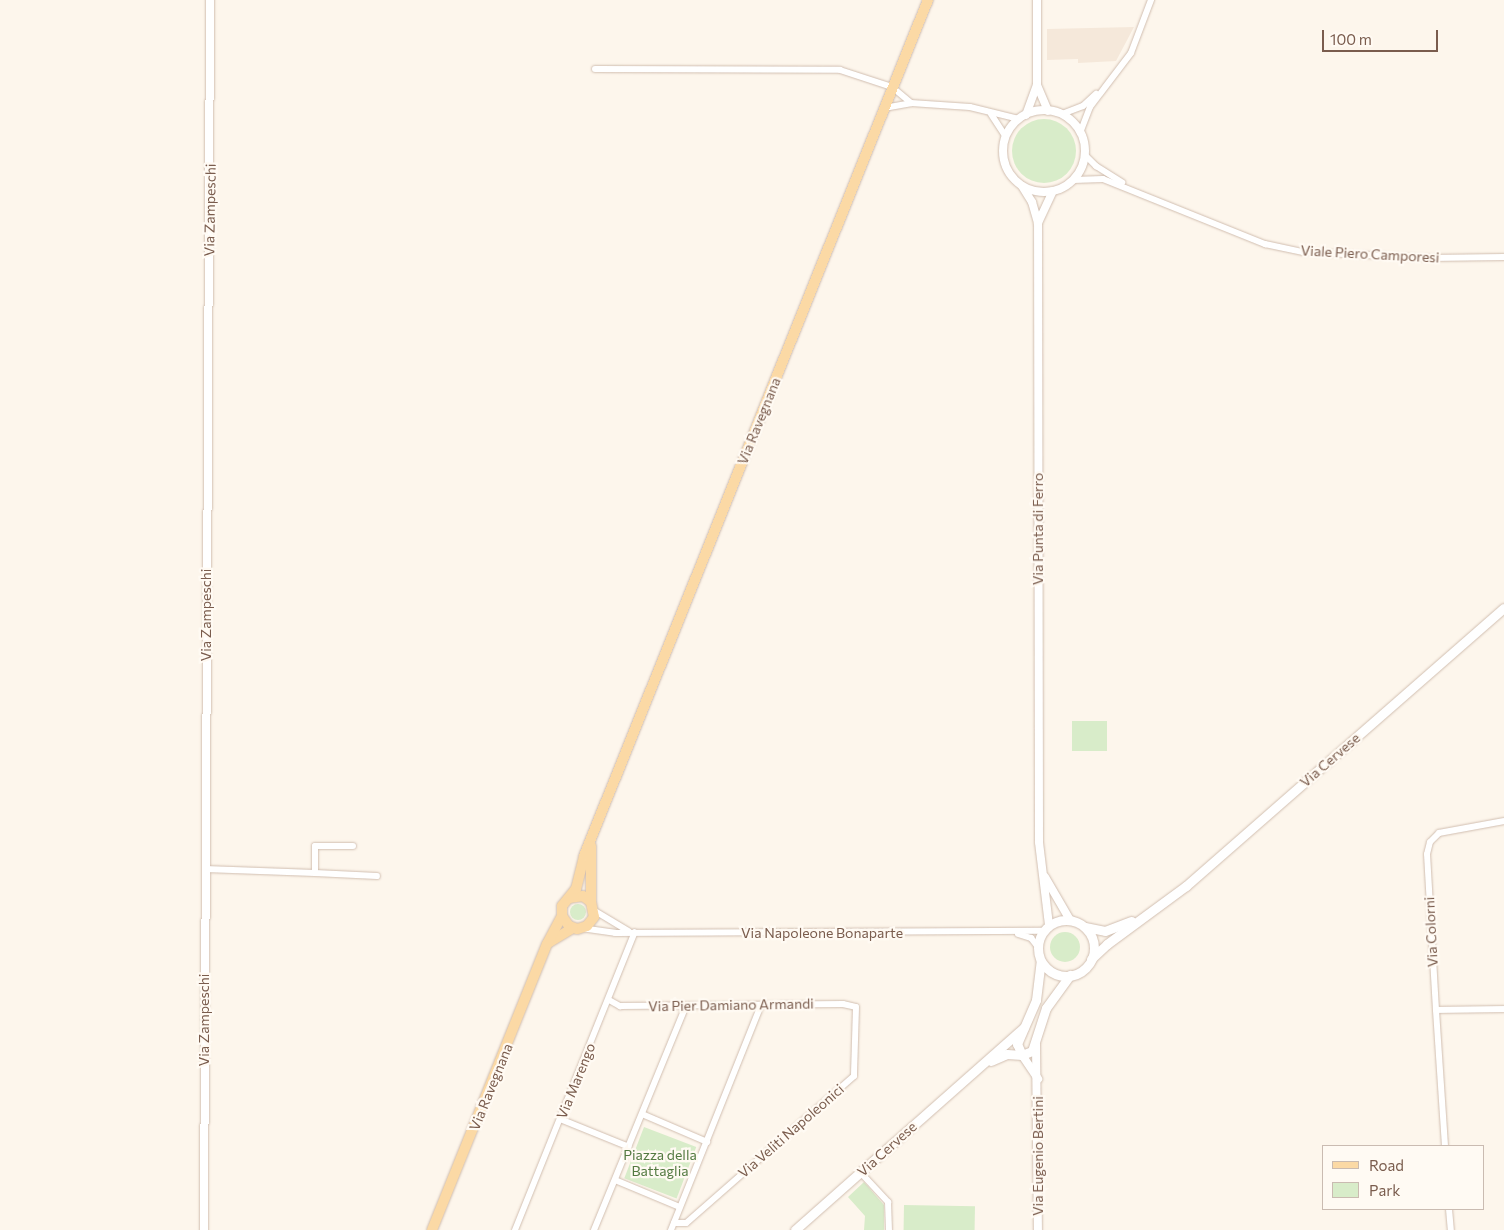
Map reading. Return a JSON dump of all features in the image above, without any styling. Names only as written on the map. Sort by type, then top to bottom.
[{"type":"main road","name":"Via Ravegnana","points":[[569,898],[576,889],[584,856],[928,0]]},
{"type":"main road","name":"Via Cervese","points":[[1036,1044],[1046,1008],[1070,975],[1081,970],[1106,944],[1186,886],[1504,608]]},
{"type":"main road","name":"Via Ravegnana","points":[[591,842],[593,907]]},
{"type":"main road","points":[[547,944],[591,922],[593,907],[583,896],[569,898],[562,906],[562,916],[577,928]]},
{"type":"main road","name":"Via Cervese","points":[[1070,920],[1085,927],[1105,931],[1154,910]]},
{"type":"main road","name":"Via Ravegnana","points":[[432,1230],[547,944],[562,916]]},
{"type":"main road","points":[[1038,947],[1046,928],[1070,920]]},
{"type":"main road","points":[[1085,927],[1093,942],[1091,959]]},
{"type":"main road","name":"Via Cervese","points":[[979,1067],[1002,1055],[1022,1055],[1017,1044],[1036,1000],[1041,960],[1038,947]]},
{"type":"main road","points":[[1041,960],[1054,973],[1070,975]]},
{"type":"main road","name":"Via Cervese","points":[[795,1230],[1023,1028]]},
{"type":"main road","points":[[1022,1055],[1032,1051],[1036,1044]]},
{"type":"street","name":"Via Zampeschi","points":[[204,1230],[210,0]]},
{"type":"street","points":[[1006,137],[1023,117],[1037,85],[1037,0]]},
{"type":"street","points":[[1020,185],[1034,191],[1053,191],[1072,180],[1085,155],[1080,133],[1084,116],[1131,53],[1151,0]]},
{"type":"street","points":[[595,69],[840,70],[892,87],[911,103]]},
{"type":"street","points":[[1062,114],[1083,106],[1111,80]]},
{"type":"street","points":[[1037,85],[1048,110]]},
{"type":"street","points":[[884,108],[911,103],[970,108],[991,114],[1023,117],[1048,110],[1062,114],[1080,133]]},
{"type":"street","points":[[991,114],[1006,137],[1005,163],[1032,202],[1038,223]]},
{"type":"street","name":"Viale Piero Camporesi","points":[[1085,155],[1096,166],[1138,192]]},
{"type":"street","name":"Viale Piero Camporesi","points":[[1072,180],[1103,179],[1265,244],[1303,252],[1493,259],[1504,261]]},
{"type":"street","name":"Via Punta di Ferro","points":[[1046,928],[1041,870],[1038,223],[1053,191]]},
{"type":"street","name":"Viale Piero Camporesi","points":[[1493,259],[1504,257]]},
{"type":"street","name":"Via Colorni","points":[[1445,1145],[1427,854],[1430,842],[1439,833],[1504,822]]},
{"type":"street","points":[[315,873],[315,846],[353,846]]},
{"type":"street","points":[[205,869],[377,876]]},
{"type":"street","name":"Via Punta di Ferro","points":[[1041,870],[1070,920]]},
{"type":"street","name":"Via Napoleone Bonaparte","points":[[593,907],[632,932]]},
{"type":"street","name":"Via Napoleone Bonaparte","points":[[577,928],[597,932],[1015,933],[1046,928]]},
{"type":"street","name":"Via Marengo","points":[[515,1230],[609,1000],[632,932]]},
{"type":"street","name":"Via Napoleone Bonaparte","points":[[1015,933],[1031,938],[1038,947]]},
{"type":"street","name":"Via Pier Damiano Armandi","points":[[609,1000],[620,1006],[842,1004],[856,1007]]},
{"type":"street","points":[[594,1230],[686,1006]]},
{"type":"street","points":[[671,1230],[761,1006]]},
{"type":"street","name":"Via Veliti Napoleonici","points":[[674,1223],[686,1222],[854,1076],[856,1007]]},
{"type":"street","points":[[1436,1010],[1504,1009]]},
{"type":"street","name":"Via Eugenio Bertini","points":[[1036,1044],[1039,1081],[1038,1230]]},
{"type":"street","name":"Via Eugenio Bertini","points":[[1022,1055],[1039,1081]]},
{"type":"street","points":[[642,1114],[707,1142]]},
{"type":"street","points":[[560,1119],[628,1147]]},
{"type":"street","points":[[861,1173],[888,1202],[889,1230]]},
{"type":"street","points":[[615,1180],[680,1207]]},
{"type":"street","points":[[1449,1210],[1451,1230]]},
{"type":"shaded area","points":[[1134,27],[1116,61],[1078,63],[1078,59],[1047,60],[1047,29]]},
{"type":"green space","points":[[1038,119],[1050,119],[1067,128],[1074,139],[1076,151],[1074,163],[1067,174],[1050,183],[1038,183],[1026,178],[1017,169],[1012,157],[1012,145],[1017,133],[1026,124]]},
{"type":"green space","points":[[1072,721],[1107,721],[1107,751],[1072,751]]},
{"type":"green space","points":[[578,904],[584,906],[586,912],[584,918],[578,920],[572,918],[570,912],[572,906]]},
{"type":"green space","points":[[1065,932],[1076,936],[1080,947],[1076,958],[1065,962],[1054,958],[1050,947],[1054,936]]},
{"type":"green space","name":"Piazza della Battaglia","points":[[644,1127],[696,1147],[677,1198],[624,1178]]},
{"type":"green space","points":[[864,1182],[884,1205],[884,1230],[864,1230],[865,1216],[848,1197]]},
{"type":"green space","points":[[904,1205],[975,1206],[975,1230],[904,1230]]}]
